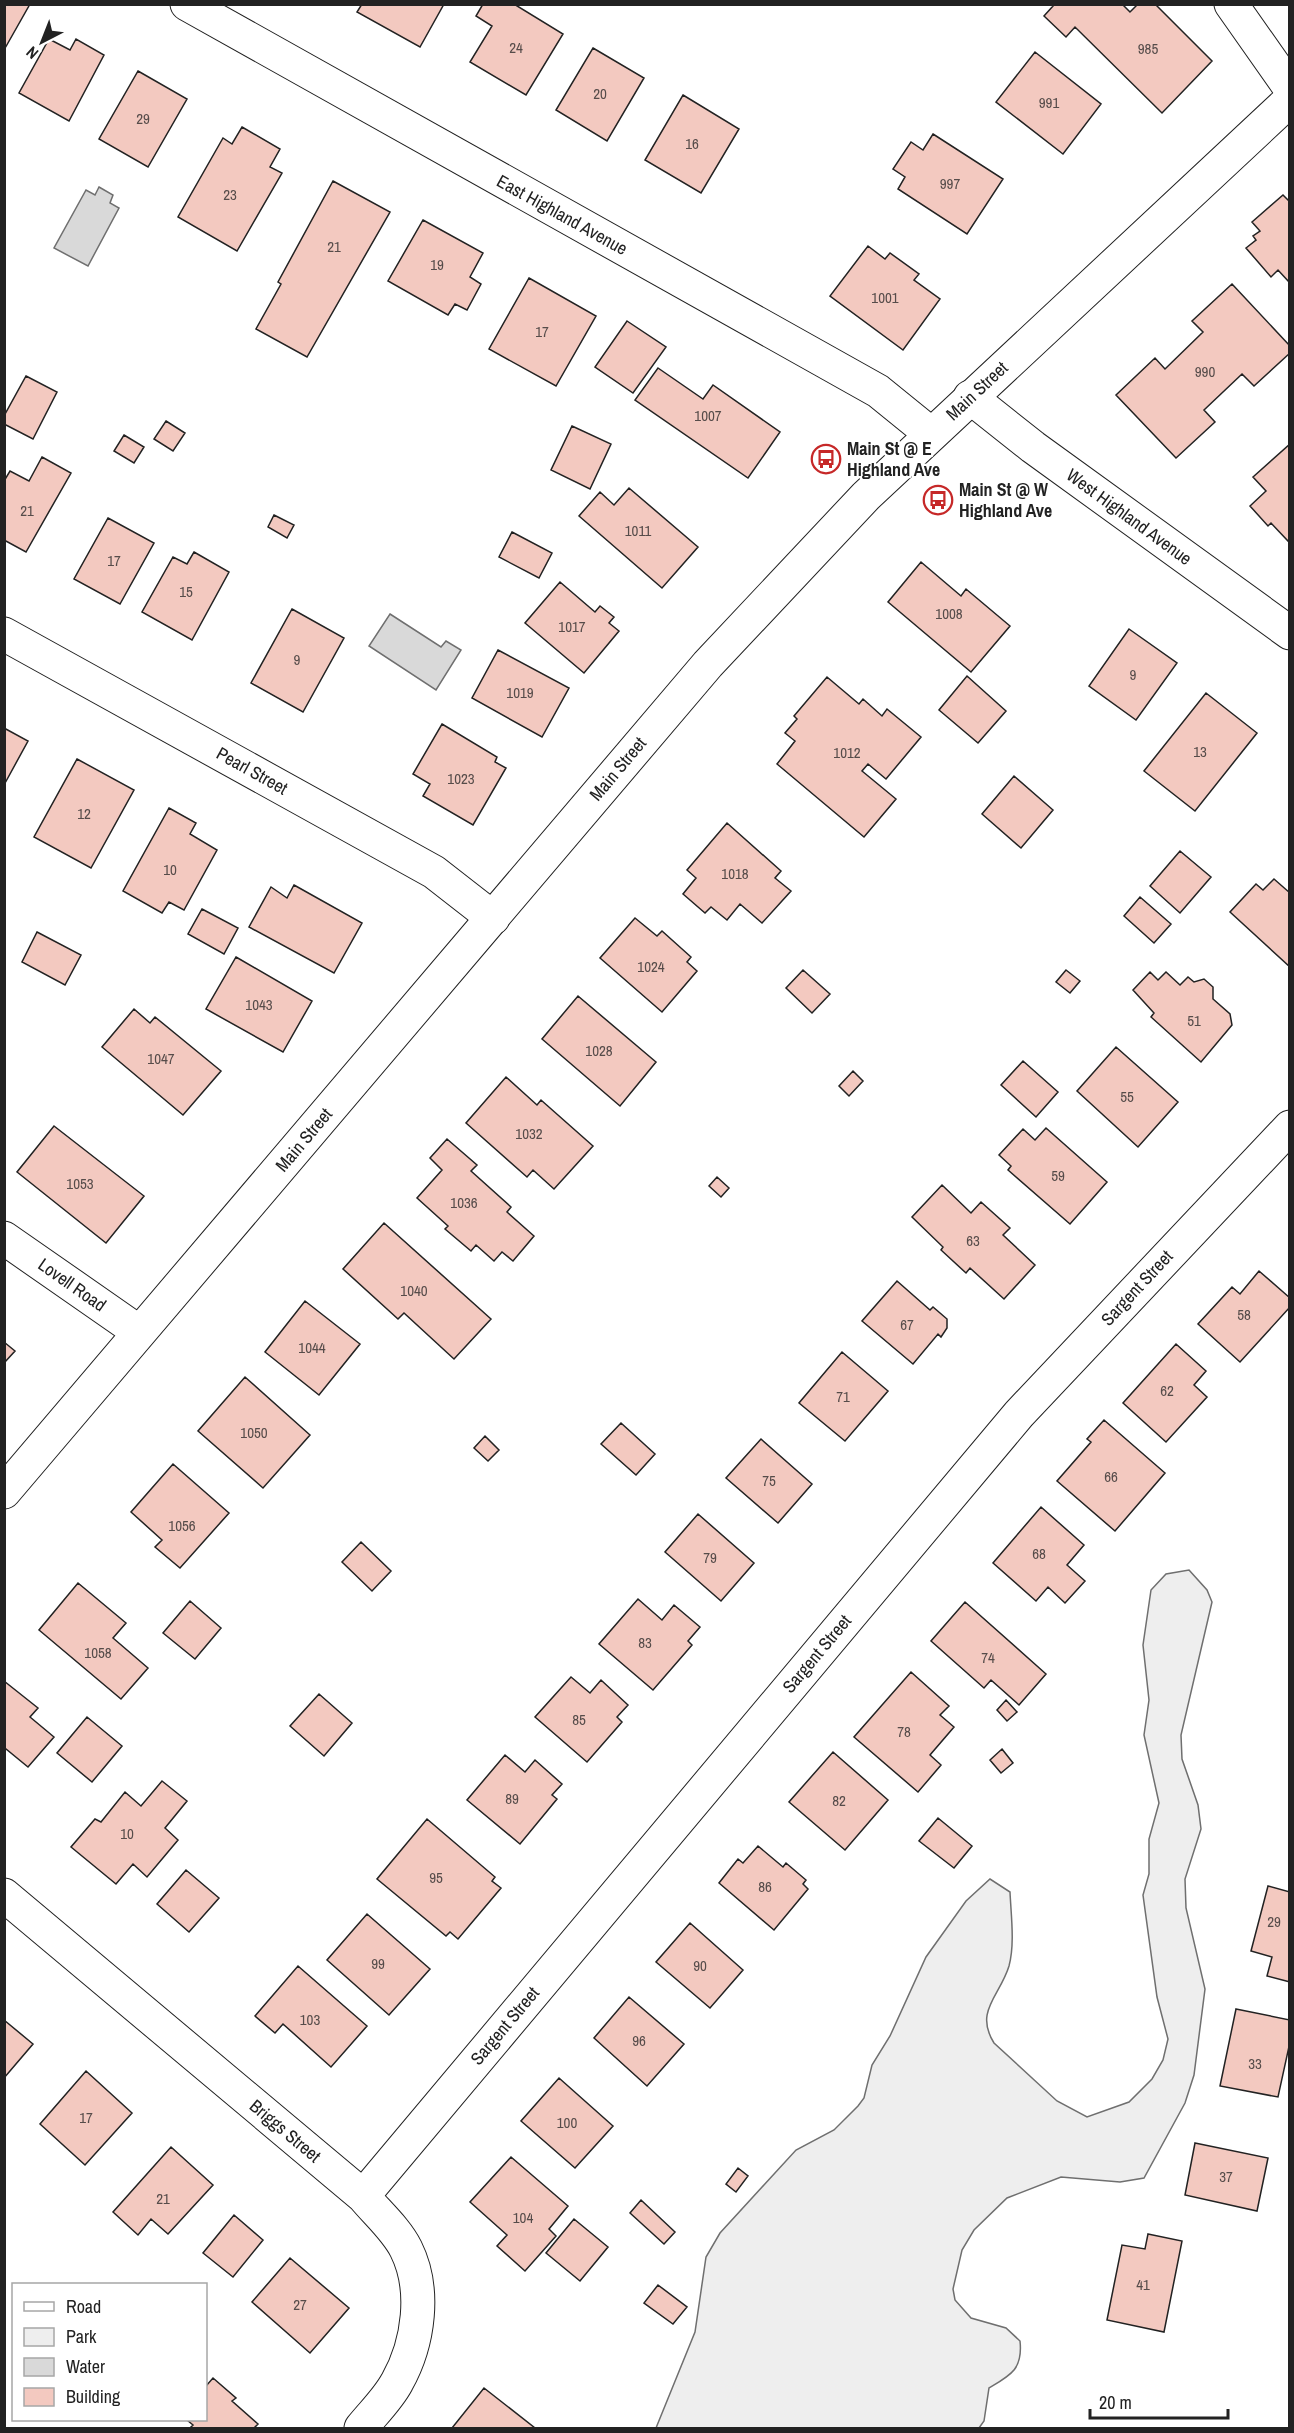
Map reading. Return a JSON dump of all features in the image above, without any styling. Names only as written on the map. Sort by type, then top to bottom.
[{"type":"street","name":"East Highland Avenue","points":[[187,4],[878,390],[931,434]]},
{"type":"street","points":[[1231,4],[1290,88]]},
{"type":"street","name":"Main Street","points":[[4,1492],[716,655],[826,535],[970,397],[1290,100]]},
{"type":"street","name":"West Highland Avenue","points":[[970,397],[1042,454],[1290,633]]},
{"type":"street","name":"Pearl Street","points":[[4,634],[434,872],[493,918]]},
{"type":"street","name":"Sargent Street","points":[[363,2196],[1019,1414],[1290,1127]]},
{"type":"street","name":"Lovell Road","points":[[4,1238],[139,1332]]},
{"type":"street","name":"Briggs Street","points":[[4,1895],[363,2196],[396,2233],[406,2249],[415,2279],[417,2310],[414,2340],[404,2369],[388,2396],[361,2428]]},
{"type":"green space","points":[[1189,1570],[1207,1590],[1212,1602],[1181,1735],[1182,1759],[1198,1805],[1201,1829],[1185,1879],[1186,1908],[1205,1989],[1194,2075],[1185,2103],[1144,2178],[1120,2182],[1061,2177],[1007,2198],[974,2230],[962,2250],[953,2289],[955,2300],[971,2318],[1006,2328],[1020,2341],[1020,2358],[1014,2370],[989,2388],[984,2421],[979,2428],[656,2428],[695,2332],[706,2257],[720,2233],[796,2150],[834,2130],[858,2106],[864,2098],[872,2065],[890,2036],[926,1957],[966,1901],[990,1879],[1010,1892],[1012,1929],[1009,1966],[988,2012],[987,2022],[994,2043],[1057,2101],[1087,2117],[1129,2102],[1152,2079],[1163,2060],[1168,2039],[1157,1997],[1143,1895],[1149,1874],[1149,1839],[1159,1803],[1144,1735],[1149,1700],[1143,1645],[1151,1590],[1166,1574]]},
{"type":"water","points":[[99,187],[113,195],[110,203],[119,208],[88,266],[54,248],[86,190],[95,195]]},
{"type":"water","points":[[390,614],[441,647],[446,641],[461,650],[436,690],[369,646]]},
{"type":"building","points":[[4,4],[30,4],[4,50]]},
{"type":"building","points":[[362,4],[444,4],[420,47],[357,12]]},
{"type":"building","points":[[483,4],[514,4],[563,34],[526,95],[470,62],[492,26],[476,16]]},
{"type":"building","points":[[1051,4],[1122,4],[1130,12],[1138,4],[1155,4],[1212,61],[1162,113],[1075,27],[1066,37],[1044,16],[1053,6]]},
{"type":"building","points":[[49,39],[70,50],[76,39],[104,55],[69,121],[19,93]]},
{"type":"building","points":[[593,48],[644,78],[607,141],[556,110]]},
{"type":"building","points":[[1035,52],[1101,104],[1063,154],[996,102]]},
{"type":"building","points":[[138,71],[187,99],[148,167],[99,139]]},
{"type":"building","points":[[683,95],[739,129],[701,193],[645,160]]},
{"type":"building","points":[[242,127],[280,149],[270,167],[282,173],[237,251],[178,217],[223,138],[232,144]]},
{"type":"building","points":[[933,134],[1003,179],[967,234],[898,189],[905,177],[893,169],[911,142],[923,150]]},
{"type":"building","points":[[333,181],[390,212],[307,357],[256,329],[281,284],[278,282]]},
{"type":"building","points":[[1283,195],[1290,202],[1290,283],[1278,270],[1271,277],[1246,248],[1256,240],[1253,236],[1260,231],[1252,222]]},
{"type":"building","points":[[423,220],[483,253],[470,277],[481,284],[467,310],[455,304],[448,315],[388,281]]},
{"type":"building","points":[[868,246],[885,259],[890,253],[919,274],[914,280],[940,299],[903,350],[830,296]]},
{"type":"building","points":[[529,278],[596,316],[556,386],[489,349]]},
{"type":"building","points":[[1232,284],[1290,346],[1290,353],[1254,386],[1242,374],[1204,410],[1215,422],[1176,458],[1116,395],[1155,358],[1165,369],[1203,332],[1192,321]]},
{"type":"building","points":[[627,321],[666,347],[633,393],[595,367]]},
{"type":"building","points":[[658,368],[703,399],[713,385],[780,432],[748,478],[635,400]]},
{"type":"building","points":[[26,376],[57,392],[33,439],[4,424],[4,416]]},
{"type":"building","points":[[166,421],[185,433],[173,451],[154,439]]},
{"type":"building","points":[[572,426],[611,444],[590,489],[551,470]]},
{"type":"building","points":[[124,435],[144,447],[134,463],[114,451]]},
{"type":"building","points":[[1290,444],[1290,540],[1288,541],[1271,523],[1268,526],[1250,506],[1266,491],[1253,477]]},
{"type":"building","points":[[42,457],[71,473],[26,552],[4,540],[4,481],[10,471],[29,481]]},
{"type":"building","points":[[629,488],[698,547],[662,588],[579,516],[600,492],[614,505]]},
{"type":"building","points":[[274,515],[294,525],[287,538],[268,527]]},
{"type":"building","points":[[108,518],[154,543],[120,604],[74,579]]},
{"type":"building","points":[[512,532],[552,553],[539,578],[499,557]]},
{"type":"building","points":[[194,552],[229,572],[192,640],[142,612],[173,557],[187,564]]},
{"type":"building","points":[[921,562],[961,596],[966,589],[1010,626],[971,672],[888,602]]},
{"type":"building","points":[[560,582],[595,612],[600,606],[614,617],[609,623],[619,631],[584,673],[525,623]]},
{"type":"building","points":[[292,609],[344,638],[303,712],[251,683]]},
{"type":"building","points":[[1129,629],[1177,663],[1136,720],[1089,686]]},
{"type":"building","points":[[498,650],[569,688],[542,737],[472,698]]},
{"type":"building","points":[[967,676],[1006,711],[978,743],[939,710]]},
{"type":"building","points":[[827,677],[859,704],[863,699],[882,716],[887,709],[921,737],[886,779],[868,764],[862,771],[896,799],[864,837],[777,764],[795,741],[785,733],[797,719],[794,716]]},
{"type":"building","points":[[1206,693],[1257,733],[1195,811],[1144,771]]},
{"type":"building","points":[[442,724],[497,757],[495,762],[506,768],[473,825],[423,796],[430,784],[413,774]]},
{"type":"building","points":[[4,728],[28,741],[4,785]]},
{"type":"building","points":[[77,759],[134,790],[91,868],[34,837]]},
{"type":"building","points":[[1014,776],[1053,810],[1021,848],[982,814]]},
{"type":"building","points":[[169,808],[196,823],[190,834],[217,850],[184,910],[169,902],[162,913],[123,891]]},
{"type":"building","points":[[727,823],[781,871],[775,878],[791,891],[762,923],[740,904],[727,920],[711,907],[705,913],[683,894],[696,878],[687,870]]},
{"type":"building","points":[[1180,851],[1211,877],[1180,913],[1150,886]]},
{"type":"building","points":[[1274,879],[1290,893],[1290,967],[1230,912],[1256,884],[1263,890]]},
{"type":"building","points":[[294,885],[362,923],[334,973],[249,927],[271,887],[287,898]]},
{"type":"building","points":[[1140,897],[1171,924],[1154,943],[1124,916]]},
{"type":"building","points":[[202,909],[238,928],[224,954],[188,934]]},
{"type":"building","points":[[635,918],[657,936],[662,931],[691,957],[687,962],[697,971],[662,1012],[600,958]]},
{"type":"building","points":[[37,932],[81,955],[65,985],[22,962]]},
{"type":"building","points":[[236,957],[312,1001],[283,1052],[206,1009]]},
{"type":"building","points":[[803,970],[830,994],[812,1013],[786,988]]},
{"type":"building","points":[[1066,970],[1080,981],[1070,993],[1056,982]]},
{"type":"building","points":[[1150,972],[1158,980],[1166,972],[1180,985],[1188,977],[1194,982],[1204,979],[1213,987],[1213,999],[1230,1014],[1232,1025],[1201,1062],[1151,1017],[1154,1013],[1133,990]]},
{"type":"building","points":[[578,996],[656,1062],[620,1106],[542,1039]]},
{"type":"building","points":[[134,1009],[150,1023],[155,1017],[221,1071],[183,1115],[102,1047]]},
{"type":"building","points":[[1116,1047],[1178,1102],[1138,1147],[1077,1091]]},
{"type":"building","points":[[1023,1061],[1058,1092],[1036,1117],[1001,1085]]},
{"type":"building","points":[[853,1071],[863,1081],[849,1096],[839,1086]]},
{"type":"building","points":[[506,1077],[537,1105],[541,1100],[593,1146],[554,1189],[533,1170],[527,1177],[466,1123]]},
{"type":"building","points":[[54,1126],[144,1196],[106,1243],[17,1172]]},
{"type":"building","points":[[1046,1128],[1107,1182],[1070,1224],[1008,1170],[1011,1166],[999,1155],[1023,1129],[1035,1140]]},
{"type":"building","points":[[447,1139],[477,1165],[471,1171],[511,1207],[507,1212],[534,1236],[513,1261],[502,1252],[494,1261],[476,1245],[471,1251],[445,1229],[448,1226],[417,1198],[442,1170],[430,1158]]},
{"type":"building","points":[[717,1177],[729,1188],[721,1197],[709,1186]]},
{"type":"building","points":[[942,1185],[971,1213],[981,1202],[1010,1228],[1003,1235],[1035,1265],[1004,1299],[970,1268],[966,1273],[941,1250],[943,1247],[912,1217]]},
{"type":"building","points":[[384,1223],[491,1319],[454,1359],[404,1313],[398,1319],[343,1269]]},
{"type":"building","points":[[1259,1271],[1290,1298],[1290,1307],[1240,1362],[1198,1324],[1232,1287],[1240,1294]]},
{"type":"building","points":[[897,1281],[930,1310],[933,1307],[947,1319],[947,1328],[941,1337],[938,1334],[913,1364],[862,1321]]},
{"type":"building","points":[[305,1301],[360,1344],[319,1395],[265,1352]]},
{"type":"building","points":[[4,1342],[15,1351],[4,1363]]},
{"type":"building","points":[[1176,1344],[1206,1371],[1194,1385],[1207,1397],[1166,1442],[1123,1403]]},
{"type":"building","points":[[842,1352],[888,1391],[845,1441],[799,1403]]},
{"type":"building","points":[[245,1377],[310,1435],[263,1488],[198,1431]]},
{"type":"building","points":[[1104,1420],[1165,1473],[1115,1531],[1057,1481],[1091,1442],[1087,1439]]},
{"type":"building","points":[[621,1423],[655,1454],[636,1475],[601,1444]]},
{"type":"building","points":[[485,1436],[499,1450],[488,1461],[474,1448]]},
{"type":"building","points":[[761,1439],[812,1484],[778,1523],[726,1478]]},
{"type":"building","points":[[173,1464],[229,1513],[180,1568],[155,1547],[162,1540],[131,1512]]},
{"type":"building","points":[[1041,1507],[1084,1545],[1067,1565],[1085,1581],[1065,1603],[1048,1587],[1036,1601],[993,1563]]},
{"type":"building","points":[[698,1514],[754,1563],[721,1601],[665,1552]]},
{"type":"building","points":[[361,1542],[391,1571],[372,1591],[342,1562]]},
{"type":"building","points":[[78,1583],[126,1623],[113,1638],[148,1668],[121,1699],[39,1630]]},
{"type":"building","points":[[638,1599],[662,1620],[674,1605],[700,1627],[688,1641],[692,1645],[653,1690],[599,1644]]},
{"type":"building","points":[[190,1601],[221,1628],[195,1659],[163,1633]]},
{"type":"building","points":[[965,1602],[1046,1674],[1019,1705],[991,1680],[984,1688],[931,1641]]},
{"type":"building","points":[[911,1672],[949,1706],[940,1715],[954,1727],[930,1755],[941,1765],[918,1792],[854,1737]]},
{"type":"building","points":[[571,1677],[590,1693],[601,1680],[628,1705],[617,1717],[622,1722],[587,1762],[535,1717]]},
{"type":"building","points":[[4,1681],[38,1708],[30,1717],[54,1737],[28,1767],[6,1749],[4,1751]]},
{"type":"building","points":[[319,1694],[352,1723],[324,1756],[290,1726]]},
{"type":"building","points":[[1006,1700],[1017,1712],[1007,1721],[997,1710]]},
{"type":"building","points":[[87,1717],[122,1746],[92,1782],[57,1753]]},
{"type":"building","points":[[1002,1749],[1013,1763],[1001,1773],[990,1760]]},
{"type":"building","points":[[833,1752],[888,1800],[845,1850],[789,1802]]},
{"type":"building","points":[[505,1755],[525,1772],[535,1760],[562,1784],[552,1795],[557,1799],[520,1844],[467,1800]]},
{"type":"building","points":[[162,1781],[187,1801],[165,1828],[178,1840],[147,1877],[133,1864],[116,1884],[71,1847],[95,1819],[101,1822],[125,1792],[141,1806]]},
{"type":"building","points":[[938,1818],[972,1846],[954,1868],[919,1841]]},
{"type":"building","points":[[427,1819],[495,1877],[492,1881],[501,1888],[458,1939],[450,1932],[446,1936],[377,1879]]},
{"type":"building","points":[[758,1846],[783,1867],[786,1863],[806,1880],[803,1884],[808,1889],[774,1930],[719,1883],[738,1859],[743,1863]]},
{"type":"building","points":[[186,1870],[219,1898],[189,1932],[157,1904]]},
{"type":"building","points":[[1268,1886],[1290,1892],[1290,1982],[1267,1976],[1272,1957],[1251,1951]]},
{"type":"building","points":[[367,1914],[430,1969],[389,2015],[327,1960]]},
{"type":"building","points":[[690,1923],[743,1970],[710,2008],[656,1962]]},
{"type":"building","points":[[298,1966],[367,2026],[331,2067],[283,2024],[275,2033],[255,2016]]},
{"type":"building","points":[[629,1997],[684,2044],[647,2086],[594,2038]]},
{"type":"building","points":[[1236,2009],[1290,2020],[1290,2042],[1278,2097],[1220,2086]]},
{"type":"building","points":[[4,2020],[33,2044],[4,2078]]},
{"type":"building","points":[[86,2071],[132,2113],[85,2165],[40,2124]]},
{"type":"building","points":[[559,2078],[613,2126],[575,2168],[521,2121]]},
{"type":"building","points":[[1195,2143],[1268,2158],[1257,2211],[1185,2195]]},
{"type":"building","points":[[171,2147],[213,2185],[168,2234],[151,2219],[138,2235],[113,2212]]},
{"type":"building","points":[[511,2157],[568,2206],[549,2229],[556,2236],[525,2271],[497,2246],[507,2235],[470,2202]]},
{"type":"building","points":[[738,2168],[748,2176],[736,2192],[726,2184]]},
{"type":"building","points":[[641,2200],[675,2232],[664,2244],[630,2213]]},
{"type":"building","points":[[234,2215],[263,2240],[233,2277],[203,2253]]},
{"type":"building","points":[[574,2219],[608,2247],[580,2281],[546,2253]]},
{"type":"building","points":[[1148,2234],[1182,2241],[1164,2332],[1107,2320],[1122,2245],[1145,2249]]},
{"type":"building","points":[[290,2258],[349,2308],[310,2353],[252,2302]]},
{"type":"building","points":[[658,2285],[687,2307],[673,2324],[644,2303]]},
{"type":"building","points":[[213,2378],[236,2398],[232,2401],[258,2424],[254,2428],[190,2428],[193,2425],[188,2421],[207,2421],[207,2385]]},
{"type":"building","points":[[484,2388],[535,2428],[452,2428]]},
{"type":"place","name":"Main St @ E Highland Ave","points":[[826,459]]},
{"type":"place","name":"Main St @ W Highland Ave","points":[[938,500]]}]
